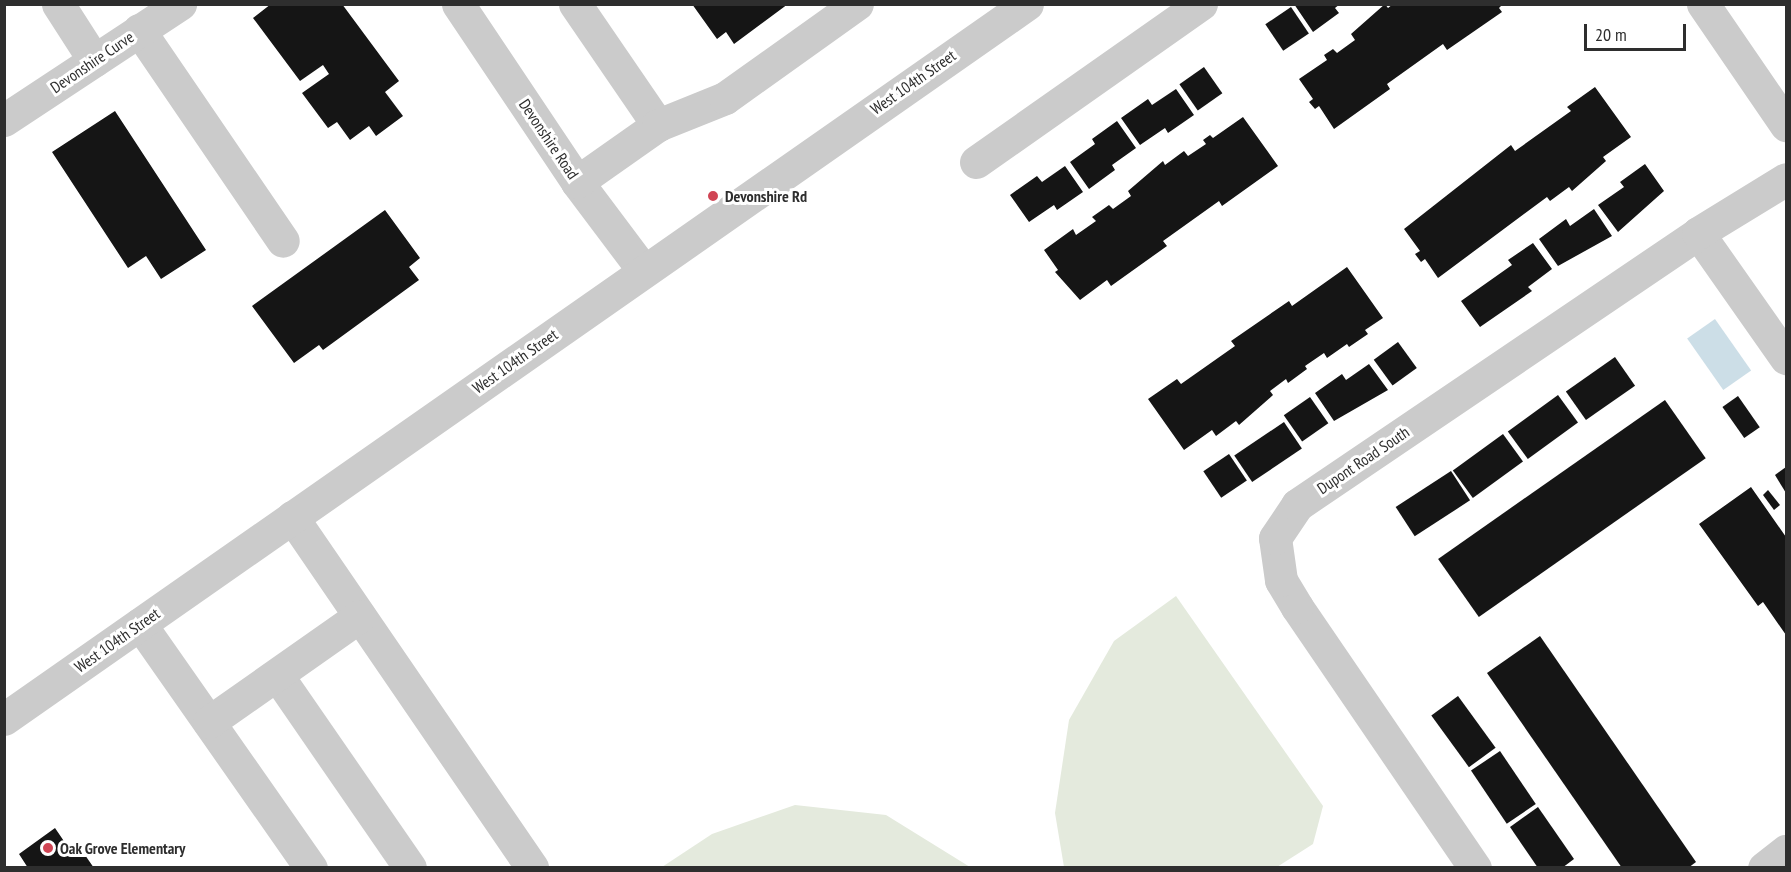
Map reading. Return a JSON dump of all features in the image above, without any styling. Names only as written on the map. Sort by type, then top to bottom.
[{"type":"street","points":[[58,4],[94,60]]},
{"type":"street","name":"Devonshire Curve","points":[[4,120],[180,4]]},
{"type":"street","name":"Devonshire Road","points":[[458,4],[578,182],[643,270]]},
{"type":"street","points":[[575,4],[658,125]]},
{"type":"street","points":[[578,182],[658,125],[725,98],[858,4]]},
{"type":"street","name":"West 104th Street","points":[[4,719],[643,270],[1027,4]]},
{"type":"street","points":[[976,162],[1201,4]]},
{"type":"street","points":[[1703,4],[1786,125]]},
{"type":"street","points":[[139,30],[283,241]]},
{"type":"street","name":"Dupont Road South","points":[[1475,867],[1297,607],[1281,580],[1275,538],[1296,506],[1698,233],[1786,179]]},
{"type":"street","points":[[1698,233],[1786,358]]},
{"type":"street","points":[[292,517],[524,865]]},
{"type":"street","points":[[209,722],[360,616]]},
{"type":"street","points":[[140,624],[311,867]]},
{"type":"street","points":[[277,675],[410,867]]},
{"type":"street","points":[[1764,867],[1786,851]]},
{"type":"shaded area","points":[[1715,319],[1751,371],[1723,390],[1687,339]]},
{"type":"shaded area","points":[[1176,596],[1323,806],[1313,844],[1277,867],[1064,867],[1055,813],[1069,720],[1114,641]]},
{"type":"shaded area","points":[[795,805],[886,815],[970,867],[662,867],[712,834]]},
{"type":"building","points":[[271,4],[342,4],[399,81],[385,92],[403,116],[376,136],[369,126],[350,140],[337,122],[328,128],[302,93],[329,74],[323,65],[300,81],[253,18]]},
{"type":"building","points":[[692,4],[788,4],[734,44],[726,32],[717,39]]},
{"type":"building","points":[[1294,4],[1340,4],[1335,8],[1339,13],[1313,32]]},
{"type":"building","points":[[1385,4],[1388,8],[1393,4],[1503,4],[1499,8],[1502,12],[1447,50],[1443,44],[1387,84],[1390,89],[1334,129],[1319,106],[1315,109],[1309,102],[1313,99],[1299,79],[1327,60],[1324,55],[1333,49],[1337,53],[1355,40],[1351,34]]},
{"type":"building","points":[[1291,7],[1309,34],[1283,51],[1265,24]]},
{"type":"building","points":[[1204,67],[1222,93],[1198,110],[1179,84]]},
{"type":"building","points":[[1595,87],[1631,137],[1603,157],[1606,161],[1572,191],[1569,187],[1550,201],[1547,197],[1438,278],[1425,259],[1421,262],[1415,254],[1420,251],[1404,229],[1511,145],[1515,151],[1571,111],[1567,107]]},
{"type":"building","points":[[1176,89],[1194,115],[1168,133],[1165,128],[1140,145],[1121,118],[1148,99],[1152,105]]},
{"type":"building","points":[[115,111],[206,250],[161,279],[146,256],[128,268],[52,152]]},
{"type":"building","points":[[1243,117],[1278,166],[1222,206],[1219,201],[1163,241],[1167,246],[1111,286],[1107,280],[1080,300],[1055,272],[1058,270],[1044,250],[1073,229],[1076,235],[1096,221],[1092,217],[1109,205],[1113,209],[1131,196],[1128,191],[1163,161],[1165,165],[1184,151],[1188,156],[1206,144],[1203,140],[1210,135],[1213,138]]},
{"type":"building","points":[[1117,121],[1136,148],[1112,165],[1115,170],[1089,189],[1070,162],[1095,144],[1092,139]]},
{"type":"building","points":[[1645,164],[1664,191],[1618,232],[1598,205],[1624,187],[1620,182]]},
{"type":"building","points":[[1065,166],[1083,192],[1057,210],[1054,205],[1029,222],[1010,195],[1037,176],[1042,182]]},
{"type":"building","points":[[1594,209],[1612,236],[1558,266],[1539,239],[1566,219],[1570,226]]},
{"type":"building","points":[[385,210],[420,258],[409,267],[419,280],[323,350],[319,345],[294,363],[252,306]]},
{"type":"building","points":[[1533,243],[1552,269],[1528,287],[1532,291],[1480,327],[1461,301],[1512,265],[1508,260]]},
{"type":"building","points":[[1347,267],[1383,318],[1365,330],[1368,334],[1349,347],[1347,344],[1327,358],[1324,353],[1305,366],[1307,369],[1288,383],[1286,379],[1270,391],[1273,395],[1239,425],[1236,421],[1216,436],[1212,430],[1184,450],[1148,399],[1177,379],[1181,384],[1235,346],[1231,341],[1289,301],[1292,306]]},
{"type":"building","points":[[1398,342],[1417,368],[1393,386],[1374,360]]},
{"type":"building","points":[[1615,357],[1635,386],[1586,420],[1566,391]]},
{"type":"building","points":[[1369,364],[1388,390],[1334,421],[1315,393],[1342,374],[1346,380]]},
{"type":"building","points":[[1558,395],[1578,423],[1528,459],[1508,431]]},
{"type":"building","points":[[1738,396],[1760,427],[1744,438],[1722,407]]},
{"type":"building","points":[[1310,397],[1328,423],[1302,442],[1284,415]]},
{"type":"building","points":[[1665,400],[1706,458],[1479,617],[1438,559]]},
{"type":"building","points":[[1284,422],[1302,449],[1252,482],[1234,456]]},
{"type":"building","points":[[1503,434],[1523,462],[1473,498],[1453,470]]},
{"type":"building","points":[[1229,454],[1247,481],[1221,498],[1203,471]]},
{"type":"building","points":[[1786,467],[1786,493],[1775,475]]},
{"type":"building","points":[[1451,471],[1470,500],[1415,536],[1396,507]]},
{"type":"building","points":[[1751,487],[1786,537],[1786,635],[1763,602],[1758,606],[1699,524]]},
{"type":"building","points":[[1768,490],[1780,505],[1774,510],[1763,495]]},
{"type":"building","points":[[1540,636],[1696,862],[1688,868],[1622,868],[1487,673]]},
{"type":"building","points":[[1458,696],[1496,748],[1469,767],[1431,715]]},
{"type":"building","points":[[1500,751],[1536,804],[1507,824],[1471,771]]},
{"type":"building","points":[[1538,807],[1574,859],[1562,868],[1538,868],[1510,827]]},
{"type":"building","name":"Oak Grove Elementary","points":[[55,828],[70,850],[78,845],[94,868],[28,868],[19,854]]},
{"type":"place","name":"Devonshire Rd","points":[[713,196]]},
{"type":"place","name":"Oak Grove Elementary","points":[[48,848]]}]
